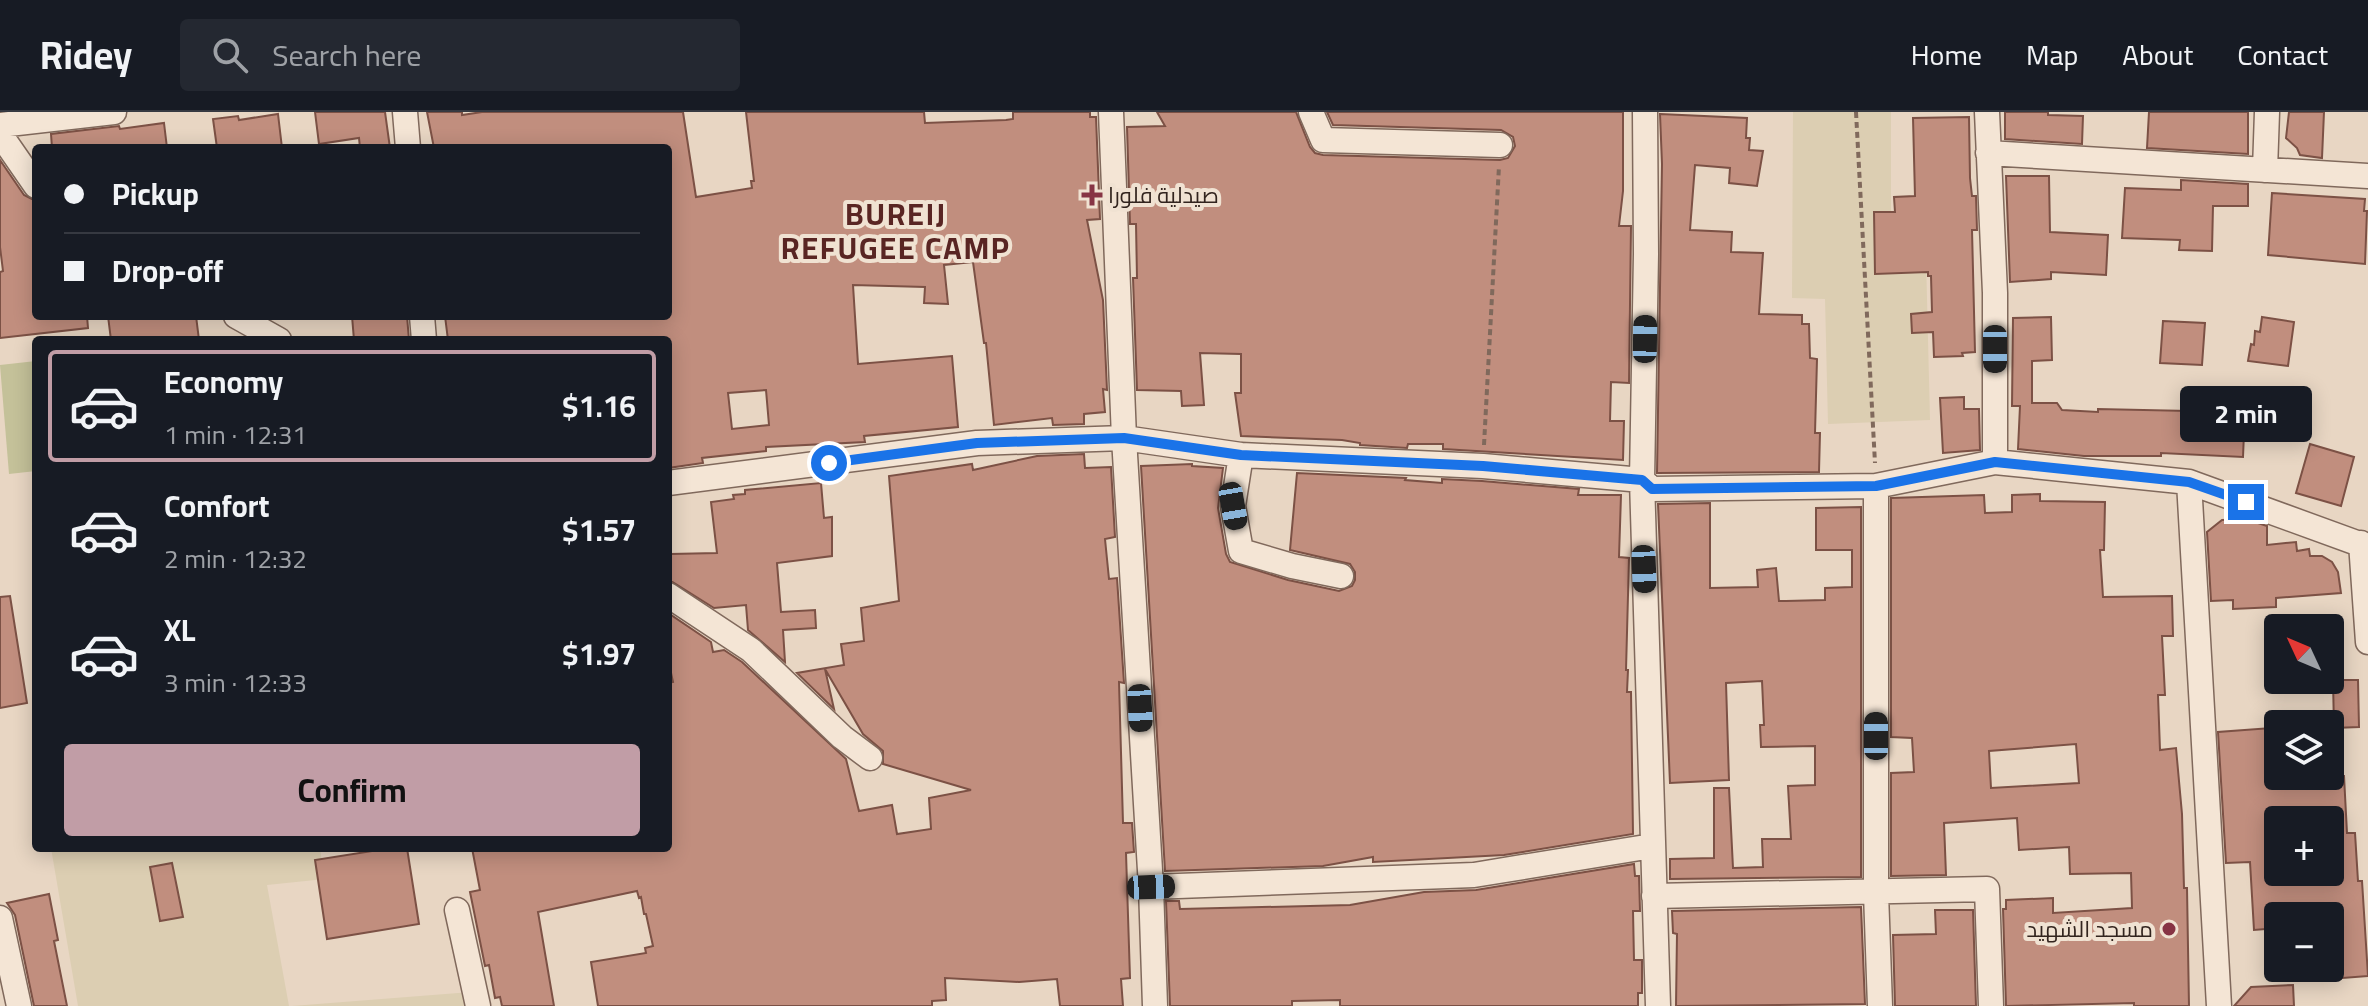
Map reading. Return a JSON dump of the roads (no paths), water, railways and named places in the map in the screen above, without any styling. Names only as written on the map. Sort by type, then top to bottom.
[{"type":"street","points":[[0,125],[114,112]]},
{"type":"street","points":[[405,112],[408,144]]},
{"type":"street","points":[[1111,112],[1124,438],[1151,887],[1155,1006]]},
{"type":"street","points":[[1311,112],[1323,140],[1500,145]]},
{"type":"street","points":[[1645,112],[1642,480],[1658,1006]]},
{"type":"street","points":[[1987,112],[1995,293],[1995,462]]},
{"type":"street","points":[[2265,170],[2267,112]]},
{"type":"street","points":[[0,134],[32,180]]},
{"type":"street","points":[[1988,153],[2368,176]]},
{"type":"street","points":[[243,320],[272,336]]},
{"type":"street","points":[[672,482],[977,443],[1124,438],[1241,455],[1483,466],[1642,480],[1652,489],[1876,486],[1995,462],[2189,482],[2364,545],[2368,642]]},
{"type":"street","points":[[1241,455],[1233,506],[1241,551],[1341,576]]},
{"type":"street","points":[[2189,482],[2219,1006]]},
{"type":"street","points":[[1876,486],[1876,893],[1880,1006]]},
{"type":"street","points":[[672,598],[751,650],[842,737],[870,758]]},
{"type":"street","points":[[1151,887],[1474,875],[1652,846]]},
{"type":"street","points":[[1654,896],[1987,889],[1991,1006]]},
{"type":"street","points":[[457,910],[478,1006]]},
{"type":"street","points":[[0,918],[19,1006]]},
{"type":"place","name":"صيدلية فلورا","points":[[1092,195]]},
{"type":"place","name":"مسجد الشهيد","points":[[2169,929]]},
{"type":"district","name":"BUREIJ REFUGEE CAMP","points":[[896,231]]}]
